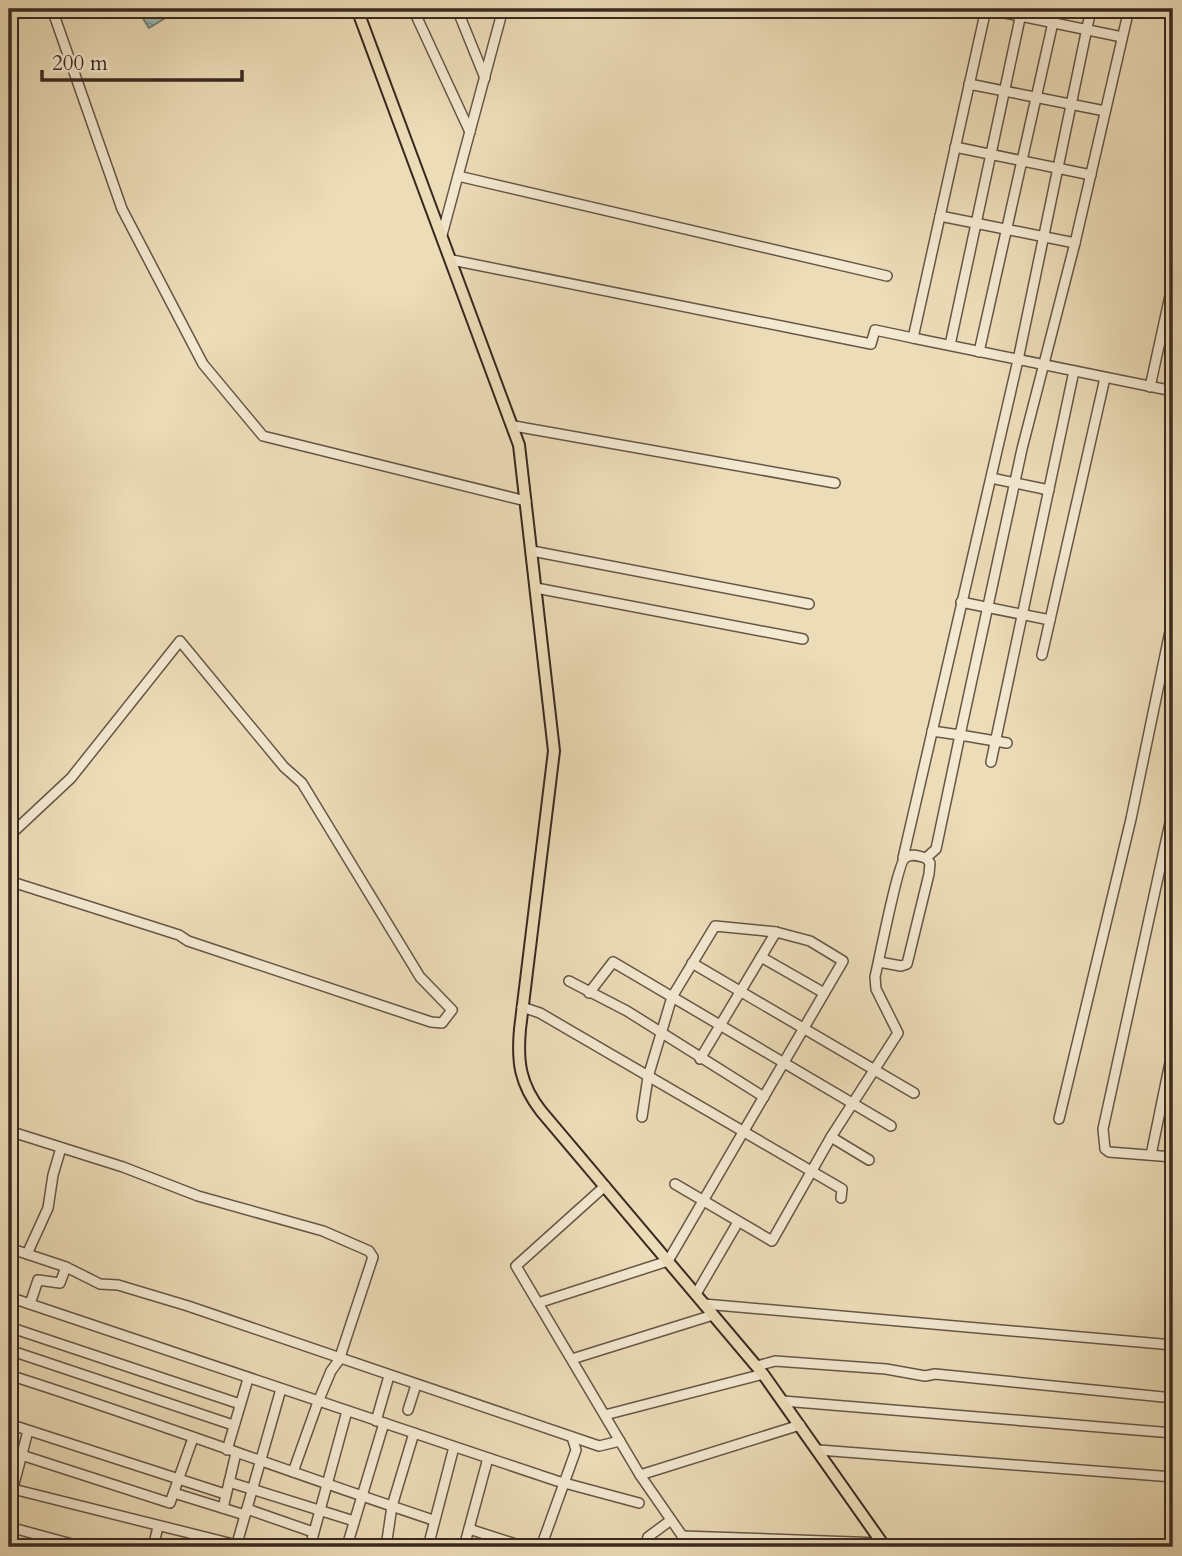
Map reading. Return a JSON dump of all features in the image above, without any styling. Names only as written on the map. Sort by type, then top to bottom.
[{"type":"main road","points":[[357,9],[519,445],[554,751],[522,1007],[518,1049],[522,1081],[535,1104],[760,1370],[883,1545]]},
{"type":"street","points":[[413,9],[470,132]]},
{"type":"street","points":[[457,9],[485,78]]},
{"type":"street","points":[[442,235],[503,9]]},
{"type":"street","points":[[914,338],[986,9],[1021,13],[1053,24],[1122,37]]},
{"type":"street","points":[[979,352],[1056,9]]},
{"type":"street","points":[[675,1184],[772,1241],[831,1137],[898,1033],[876,989],[879,962],[894,899],[897,870],[903,859],[1018,360],[1091,9]]},
{"type":"street","points":[[926,858],[936,849],[1042,365],[1075,243],[1129,9]]},
{"type":"street","points":[[53,12],[122,209],[203,364],[263,436],[526,501]]},
{"type":"street","points":[[950,345],[1021,13]]},
{"type":"street","points":[[969,83],[1105,111]]},
{"type":"street","points":[[955,147],[1091,174]]},
{"type":"street","points":[[458,176],[887,276]]},
{"type":"street","points":[[940,216],[1075,243]]},
{"type":"street","points":[[452,260],[871,344],[875,330],[1173,391]]},
{"type":"street","points":[[1150,387],[1173,282]]},
{"type":"street","points":[[991,762],[1074,371]]},
{"type":"street","points":[[1042,655],[1105,378]]},
{"type":"street","points":[[514,426],[835,484]]},
{"type":"street","points":[[991,478],[1049,490]]},
{"type":"street","points":[[532,551],[809,604]]},
{"type":"street","points":[[536,588],[803,639]]},
{"type":"street","points":[[961,602],[1050,620]]},
{"type":"street","points":[[1059,1119],[1131,818],[1173,617]]},
{"type":"street","points":[[9,836],[71,778],[180,641],[284,767],[302,783],[420,977],[452,1010],[442,1023],[431,1021],[188,941],[179,934],[9,881]]},
{"type":"street","points":[[932,731],[1007,743]]},
{"type":"street","points":[[1173,809],[1103,1129],[1105,1149],[1109,1152],[1173,1157]]},
{"type":"street","points":[[879,962],[901,967],[907,964],[929,874],[930,863],[926,858],[911,855],[903,859]]},
{"type":"street","points":[[538,1303],[668,1261],[843,961],[810,941],[776,932],[715,926],[672,997],[648,1077],[642,1117]]},
{"type":"street","points":[[700,1059],[776,932]]},
{"type":"street","points":[[761,957],[824,993]]},
{"type":"street","points":[[589,993],[613,962],[891,1126]]},
{"type":"street","points":[[692,963],[914,1093]]},
{"type":"street","points":[[569,981],[627,1011],[764,1097]]},
{"type":"street","points":[[522,1007],[540,1013],[842,1189],[841,1198]]},
{"type":"street","points":[[1151,1156],[1173,1048]]},
{"type":"street","points":[[9,1131],[123,1167],[198,1196],[323,1231],[369,1251],[373,1257],[339,1360],[331,1371],[318,1402],[293,1472]]},
{"type":"street","points":[[831,1137],[869,1160]]},
{"type":"street","points":[[27,1254],[48,1208],[52,1175],[61,1148]]},
{"type":"street","points":[[605,1186],[516,1266],[640,1475],[686,1543],[883,1545]]},
{"type":"street","points":[[696,1294],[738,1222]]},
{"type":"street","points":[[9,1248],[66,1267],[100,1284],[118,1285],[188,1306],[339,1360],[599,1446],[620,1441]]},
{"type":"street","points":[[30,1304],[38,1280],[60,1283],[66,1267]]},
{"type":"street","points":[[9,1297],[564,1483],[639,1503]]},
{"type":"street","points":[[704,1304],[1173,1345]]},
{"type":"street","points":[[572,1359],[713,1315]]},
{"type":"street","points":[[9,1327],[240,1404]]},
{"type":"street","points":[[9,1350],[233,1425]]},
{"type":"street","points":[[605,1415],[760,1370],[775,1361],[887,1369],[925,1376],[935,1374],[1173,1398]]},
{"type":"street","points":[[9,1374],[160,1423],[232,1452],[433,1520]]},
{"type":"street","points":[[337,1547],[350,1547],[389,1376]]},
{"type":"street","points":[[223,1508],[229,1482],[233,1425],[248,1378]]},
{"type":"street","points":[[408,1410],[416,1385]]},
{"type":"street","points":[[10,1488],[239,1547],[246,1512],[281,1390]]},
{"type":"street","points":[[783,1401],[1173,1433]]},
{"type":"street","points":[[310,1547],[347,1411]]},
{"type":"street","points":[[9,1424],[225,1494]]},
{"type":"street","points":[[640,1475],[800,1425]]},
{"type":"street","points":[[9,1503],[10,1488],[28,1431]]},
{"type":"street","points":[[386,1547],[392,1506],[414,1433]]},
{"type":"street","points":[[541,1547],[576,1450],[572,1437]]},
{"type":"street","points":[[9,1451],[170,1503],[193,1438]]},
{"type":"street","points":[[428,1547],[454,1447]]},
{"type":"street","points":[[818,1450],[1173,1477]]},
{"type":"street","points":[[464,1547],[488,1458]]},
{"type":"street","points":[[229,1482],[354,1521]]},
{"type":"street","points":[[174,1493],[313,1532]]},
{"type":"street","points":[[645,1547],[648,1537],[671,1520]]},
{"type":"street","points":[[9,1527],[83,1547]]},
{"type":"street","points":[[153,1547],[158,1527]]},
{"type":"street","points":[[469,1529],[503,1543],[525,1547]]},
{"type":"water","points":[[137,9],[180,9],[149,28]]}]
